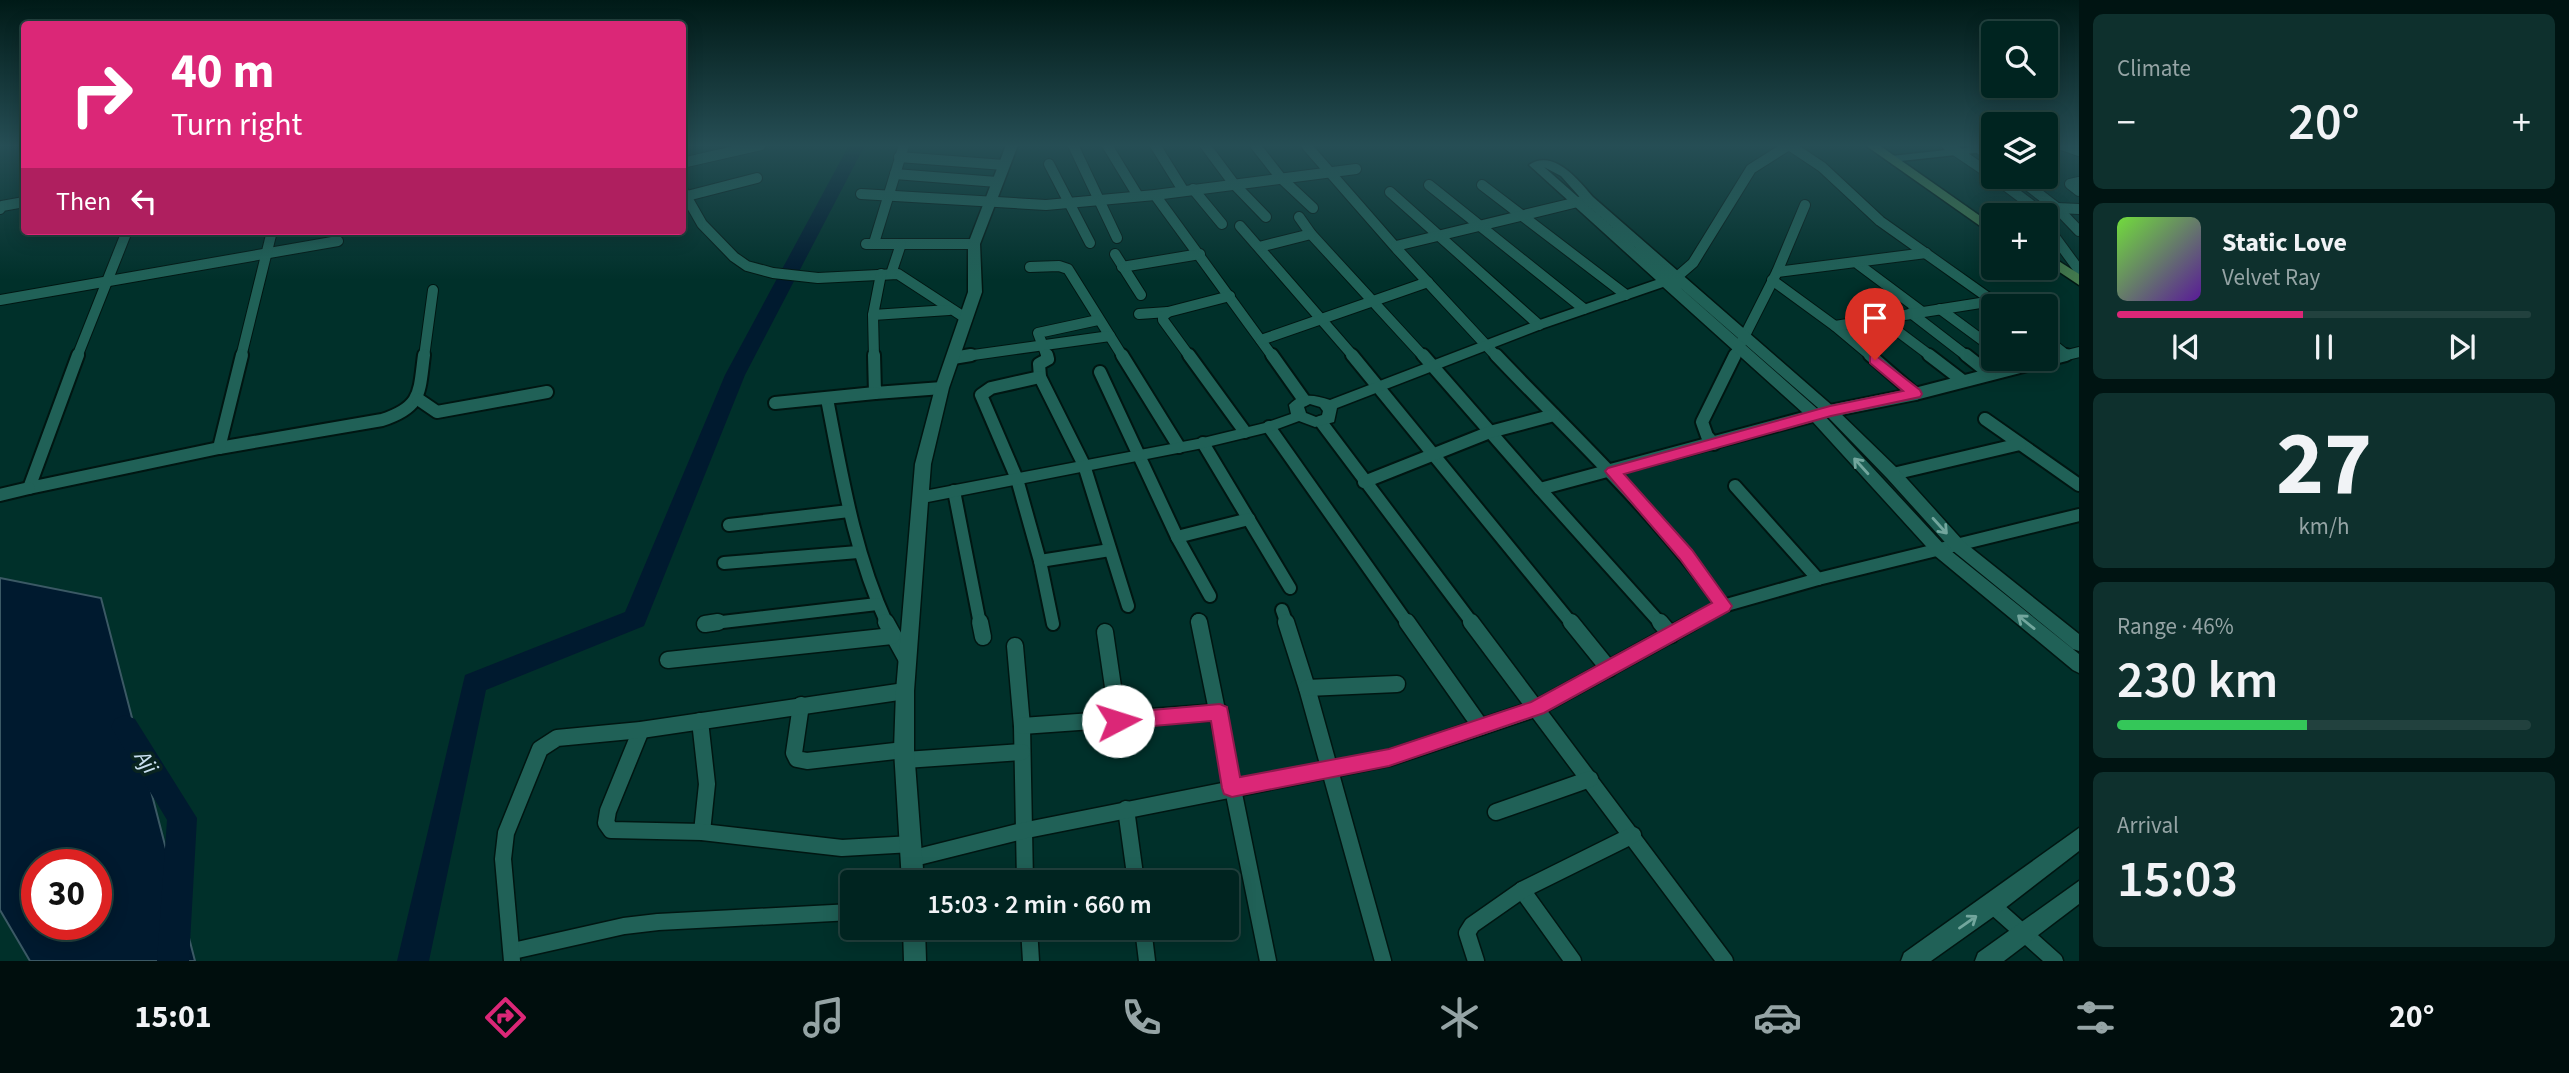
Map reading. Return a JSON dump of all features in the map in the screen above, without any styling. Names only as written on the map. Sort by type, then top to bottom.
[{"type":"main road","points":[[1938,190],[1981,222]]},
{"type":"main road","points":[[1943,190],[1981,214]]},
{"type":"main road","points":[[2058,266],[2079,281]]},
{"type":"main road","points":[[2058,276],[2079,291]]},
{"type":"street","points":[[889,190],[870,243],[974,244]]},
{"type":"street","points":[[913,870],[905,755],[905,691],[923,464],[942,388],[975,292],[974,244],[994,190]]},
{"type":"street","points":[[1061,190],[1090,243]]},
{"type":"street","points":[[1093,190],[1116,230],[1117,238]]},
{"type":"street","points":[[1134,190],[1138,196]]},
{"type":"street","points":[[861,194],[1034,205],[1188,190],[1222,224]]},
{"type":"street","points":[[1240,190],[1266,217]]},
{"type":"street","points":[[1294,190],[1313,208]]},
{"type":"street","points":[[1345,190],[1427,282],[1554,415],[1613,471],[1686,554],[1723,606]]},
{"type":"street","points":[[1435,190],[1584,309]]},
{"type":"street","points":[[1487,190],[1626,295]]},
{"type":"street","points":[[1328,405],[1539,325],[1672,280],[1693,263],[1738,190]]},
{"type":"street","points":[[1845,190],[1869,213],[1983,294]]},
{"type":"street","points":[[2012,190],[2029,203]]},
{"type":"street","points":[[2034,190],[2051,203]]},
{"type":"street","points":[[1390,192],[1539,325]]},
{"type":"street","points":[[686,194],[702,224],[740,262],[774,273],[818,278],[886,274],[905,276],[949,310],[967,319]]},
{"type":"street","points":[[1155,195],[1304,400]]},
{"type":"street","points":[[1396,246],[1582,201],[1893,474],[1958,546],[2079,644]]},
{"type":"street","points":[[1,207],[21,203]]},
{"type":"street","points":[[1714,444],[1707,436],[1702,422],[1744,343],[1805,205]]},
{"type":"street","points":[[2058,208],[2079,209]]},
{"type":"street","points":[[2058,209],[2079,231]]},
{"type":"street","points":[[686,216],[702,224]]},
{"type":"street","points":[[1299,217],[1311,234],[1375,301],[1430,367],[1671,635]]},
{"type":"street","points":[[1240,226],[1378,385],[1433,456],[1609,668]]},
{"type":"street","points":[[1259,247],[1311,234]]},
{"type":"street","points":[[29,488],[125,235]]},
{"type":"street","points":[[219,448],[271,235]]},
{"type":"street","points":[[0,300],[338,241]]},
{"type":"street","points":[[2058,241],[2079,270]]},
{"type":"street","points":[[876,393],[873,315],[886,274],[901,244]]},
{"type":"street","points":[[1775,276],[1926,253]]},
{"type":"street","points":[[1115,254],[1141,295]]},
{"type":"street","points":[[1122,267],[1200,254]]},
{"type":"street","points":[[1858,264],[1990,374]]},
{"type":"street","points":[[1030,267],[1059,266],[1068,269],[1179,447]]},
{"type":"street","points":[[1775,276],[1915,394]]},
{"type":"street","points":[[1261,340],[1427,282]]},
{"type":"street","points":[[0,495],[219,448],[382,420],[403,413],[418,399],[433,290]]},
{"type":"street","points":[[1139,314],[1168,312],[1230,296]]},
{"type":"street","points":[[1835,326],[1916,312],[1981,305]]},
{"type":"street","points":[[1940,309],[1981,339]]},
{"type":"street","points":[[873,315],[949,310]]},
{"type":"street","points":[[1168,312],[1163,316],[1163,320],[1245,432]]},
{"type":"street","points":[[1880,318],[1962,381]]},
{"type":"street","points":[[1098,320],[1038,333],[1048,359],[1039,364],[1040,377],[1084,465],[1128,606]]},
{"type":"street","points":[[953,358],[1110,336]]},
{"type":"street","points":[[2058,349],[2066,355]]},
{"type":"street","points":[[2058,357],[2079,352]]},
{"type":"street","points":[[1540,489],[1824,414],[2002,371]]},
{"type":"street","points":[[1100,372],[1177,537],[1210,596]]},
{"type":"street","points":[[1040,377],[991,388],[981,395],[1017,479],[1040,561],[1053,624]]},
{"type":"street","points":[[775,403],[942,388]]},
{"type":"street","points":[[418,399],[437,412],[547,392]]},
{"type":"street","points":[[827,399],[858,552],[877,604],[892,636],[908,660]]},
{"type":"street","points":[[919,498],[1203,443],[1269,427],[1299,416],[1309,421],[1321,422],[1331,414],[1328,405],[1320,401],[1304,400],[1296,405],[1299,416]]},
{"type":"street","points":[[1824,414],[1940,551],[2079,664]]},
{"type":"street","points":[[1364,482],[1490,432],[1554,415]]},
{"type":"street","points":[[1985,419],[2079,485]]},
{"type":"street","points":[[1321,422],[1725,961]]},
{"type":"street","points":[[1269,427],[1482,727]]},
{"type":"street","points":[[1203,443],[1290,589]]},
{"type":"street","points":[[1893,474],[2020,444]]},
{"type":"street","points":[[1735,486],[1818,579]]},
{"type":"street","points":[[954,491],[983,637]]},
{"type":"street","points":[[729,525],[849,511]]},
{"type":"street","points":[[641,730],[608,811],[608,827],[620,831],[702,832],[842,848],[913,851],[1389,758],[1537,708],[1723,606],[1818,579],[2073,517],[2079,527]]},
{"type":"street","points":[[1177,537],[1250,519]]},
{"type":"street","points":[[1040,561],[1110,550]]},
{"type":"street","points":[[724,563],[858,552]]},
{"type":"street","points":[[705,624],[877,604]]},
{"type":"street","points":[[1282,610],[1307,688],[1383,961]]},
{"type":"street","points":[[1198,620],[1220,712],[1232,788],[1268,961]]},
{"type":"street","points":[[1105,632],[1118,721]]},
{"type":"street","points":[[668,660],[892,636]]},
{"type":"street","points":[[1015,646],[1022,726],[1024,870]]},
{"type":"street","points":[[1307,688],[1398,684]]},
{"type":"street","points":[[840,913],[624,926],[513,956],[503,845],[522,788],[540,749],[557,738],[641,730],[905,691]]},
{"type":"street","points":[[801,705],[794,754],[797,759],[807,761],[1022,752]]},
{"type":"street","points":[[1022,726],[1220,712]]},
{"type":"street","points":[[700,721],[707,784],[702,832]]},
{"type":"street","points":[[1496,812],[1590,779]]},
{"type":"street","points":[[1126,809],[1134,870]]},
{"type":"street","points":[[1476,961],[1467,933],[1472,925],[1522,890],[1633,835]]},
{"type":"street","points":[[1912,961],[1992,905],[2079,838]]},
{"type":"street","points":[[1522,890],[1573,961]]},
{"type":"street","points":[[1986,961],[2079,891]]},
{"type":"street","points":[[1992,905],[2055,961]]},
{"type":"street","points":[[914,940],[915,961]]},
{"type":"street","points":[[1030,940],[1031,961]]},
{"type":"street","points":[[1144,940],[1147,961]]},
{"type":"water","points":[[0,578],[101,598],[195,961],[30,961],[0,910]]},
{"type":"waterway","points":[[413,961],[474,683],[635,619],[735,375],[833,190]]},
{"type":"waterway","name":"Aji","points":[[125,727],[182,818],[173,961]]},
{"type":"route","points":[[1118,721],[1220,712],[1232,788],[1389,758],[1537,708],[1723,606],[1697,567],[1613,471],[1830,411],[1915,394],[1875,360]]}]
